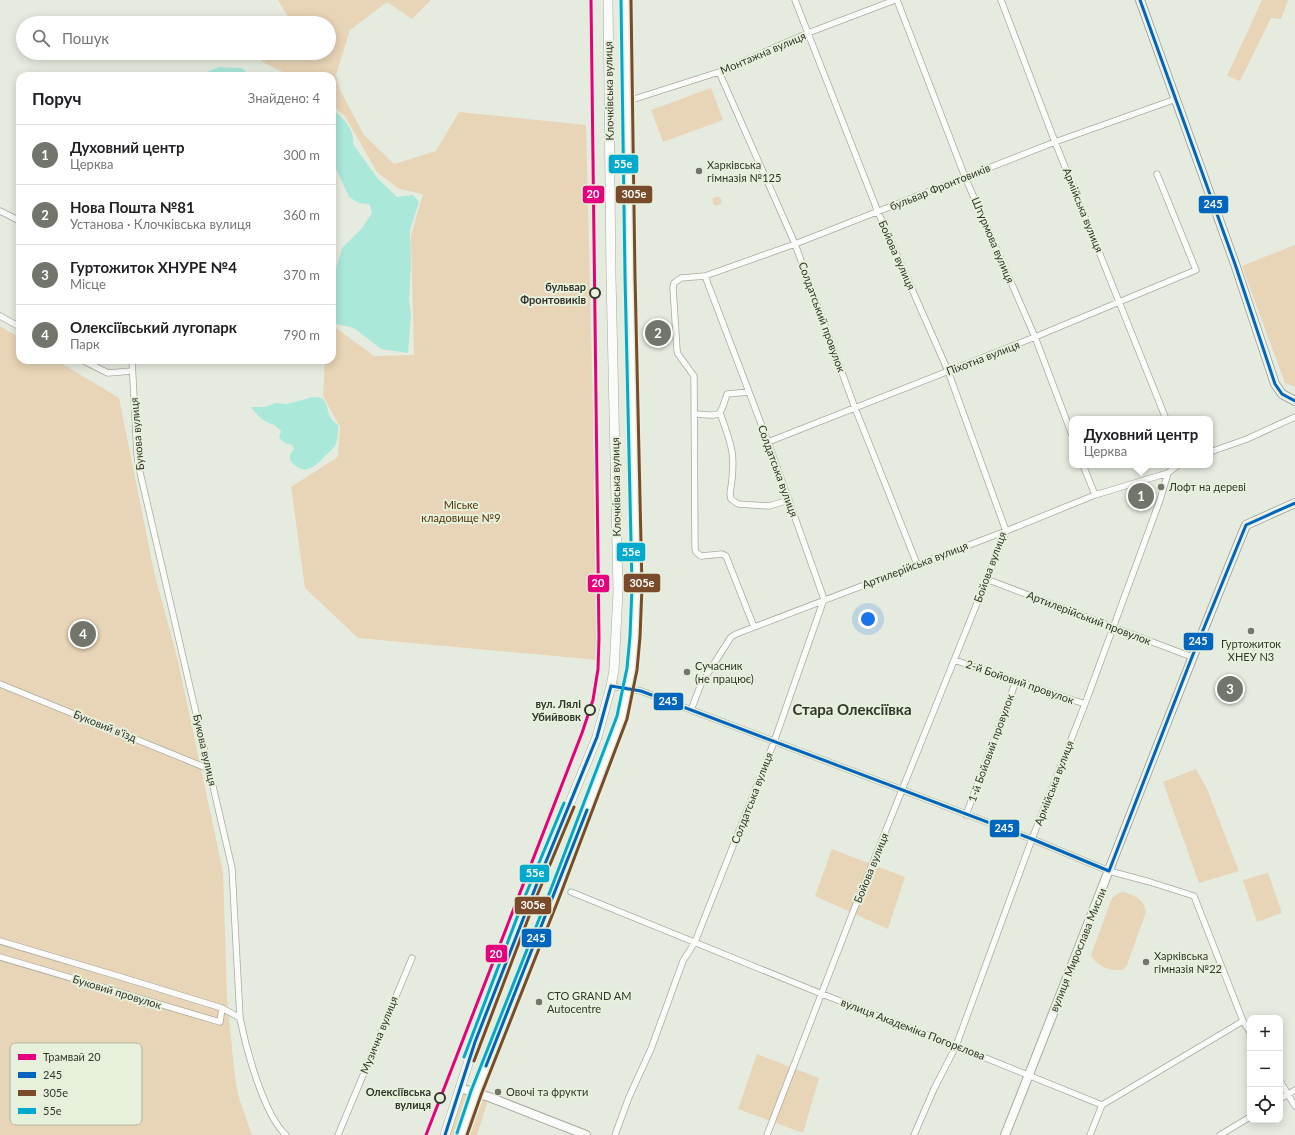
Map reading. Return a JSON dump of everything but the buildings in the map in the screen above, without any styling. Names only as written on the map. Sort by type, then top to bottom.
[{"type":"main road","name":"Клочківська вулиця","points":[[444,1135],[475,1042],[531,896],[597,737],[611,686],[615,656],[618,592],[611,276],[608,0]]},
{"type":"main road","name":"Клочківська вулиця","points":[[462,1135],[476,1093],[622,718],[629,689],[636,638],[637,587],[626,0]]},
{"type":"street","name":"Бойова вулиця","points":[[767,1135],[901,790],[1006,531],[948,371],[878,212],[795,0]]},
{"type":"street","name":"Монтажна вулиця","points":[[628,101],[719,72],[808,33],[896,0]]},
{"type":"street","name":"Штурмова вулиця","points":[[896,0],[965,177],[1034,337],[1069,427]]},
{"type":"street","name":"Армійська вулиця","points":[[1001,0],[1055,142],[1165,416]]},
{"type":"street","points":[[1140,0],[1235,264],[1275,384],[1282,394],[1295,401]]},
{"type":"street","name":"Солдатський провулок","points":[[719,72],[796,244],[855,408],[917,564]]},
{"type":"street","name":"бульвар Фронтовиків","points":[[754,627],[726,556],[722,554],[701,556],[696,552],[695,548],[694,376],[677,350],[673,288],[674,283],[681,278],[705,276],[796,244],[1055,142],[1176,99]]},
{"type":"street","name":"Піхотна вулиця","points":[[768,442],[1034,337],[1196,270],[1156,174]]},
{"type":"street","points":[[0,212],[16,219]]},
{"type":"street","name":"Солдатська вулиця","points":[[615,1135],[629,1097],[651,1049],[683,961],[695,942],[774,742],[824,599],[768,442],[705,276]]},
{"type":"street","points":[[0,316],[16,325]]},
{"type":"street","points":[[90,364],[108,373],[132,371]]},
{"type":"street","name":"Букова вулиця","points":[[132,364],[139,468],[232,868],[240,1018],[244,1043],[259,1087],[273,1116],[286,1135]]},
{"type":"street","points":[[694,414],[716,415],[722,410],[727,394],[749,392]]},
{"type":"street","points":[[720,413],[731,441],[733,454],[734,464],[730,494],[731,499],[738,504],[769,506],[789,500]]},
{"type":"street","points":[[1213,451],[1247,439],[1295,417]]},
{"type":"street","points":[[1084,468],[1095,495]]},
{"type":"street","name":"Артилерійська вулиця","points":[[690,710],[701,684],[731,637],[824,599],[1006,531],[1095,495],[1168,473],[1174,468]]},
{"type":"street","name":"Армійська вулиця","points":[[914,1135],[934,1089],[956,1046],[1032,840],[1085,704],[1160,500],[1168,473]]},
{"type":"street","name":"вулиця Мирослава Мисли","points":[[1005,1135],[1192,657],[1246,525],[1295,503]]},
{"type":"street","name":"Артилерійський провулок","points":[[986,579],[1192,657]]},
{"type":"street","name":"2-й Бойовий провулок","points":[[954,660],[1085,704]]},
{"type":"street","name":"1-й Бойовий провулок","points":[[966,815],[1016,681]]},
{"type":"street","name":"Буковий в'їзд","points":[[0,684],[209,769]]},
{"type":"street","points":[[611,686],[641,691],[1032,840],[1109,871],[1194,896],[1243,1021],[1247,1027]]},
{"type":"street","name":"вулиця Академіка Погорєлова","points":[[571,892],[822,994],[1102,1105]]},
{"type":"street","name":"Буковий провулок","points":[[0,941],[222,1008],[240,1018]]},
{"type":"street","name":"Буковий провулок","points":[[0,957],[220,1022],[222,1008]]},
{"type":"street","name":"Музична вулиця","points":[[338,1135],[412,958]]},
{"type":"street","points":[[1090,1135],[1102,1105],[1243,1021]]},
{"type":"street","points":[[1283,1086],[1295,1106]]},
{"type":"street","points":[[460,1088],[586,1135]]},
{"type":"street","points":[[1283,1097],[1295,1090]]},
{"type":"street","points":[[1220,1135],[1247,1119]]},
{"type":"green space","name":"Міське кладовище №9","points":[[278,0],[431,0],[412,19],[387,2],[350,30],[336,75],[336,72],[282,72],[261,61],[336,60],[336,16],[287,16]]},
{"type":"green space","points":[[1262,0],[1288,0],[1281,19],[1271,18],[1240,81],[1227,76]]},
{"type":"green space","name":"Міське кладовище №9","points":[[336,75],[340,90],[364,135],[394,164],[436,151],[459,112],[586,125],[599,660],[358,638],[305,588],[291,487],[338,457],[340,427],[323,396],[325,364],[336,364],[336,328],[374,356],[414,355],[411,235],[423,194],[399,189],[377,172],[345,116],[336,108]]},
{"type":"green space","points":[[711,88],[723,120],[663,142],[651,110]]},
{"type":"green space","points":[[717,196],[722,201],[717,206],[712,201]]},
{"type":"green space","points":[[1295,245],[1295,387],[1285,383],[1242,266]]},
{"type":"green space","points":[[0,326],[16,336],[16,364],[63,364],[119,398],[154,572],[178,661],[223,872],[227,998],[234,1068],[238,1095],[252,1135],[0,1135]]},
{"type":"green space","points":[[1196,769],[1207,789],[1239,871],[1199,883],[1163,782]]},
{"type":"green space","points":[[832,849],[905,877],[888,929],[815,896]]},
{"type":"green space","points":[[1268,873],[1282,913],[1257,922],[1243,880]]},
{"type":"green space","points":[[1123,892],[1141,901],[1144,904],[1146,912],[1127,965],[1124,969],[1115,970],[1105,968],[1093,959],[1091,955],[1112,898]]},
{"type":"green space","points":[[757,1054],[819,1078],[803,1133],[738,1109]]},
{"type":"green space","points":[[460,1088],[489,1097],[477,1135],[445,1135]]},
{"type":"water","points":[[219,67],[242,68],[246,72],[206,72]]},
{"type":"water","points":[[336,112],[347,124],[352,134],[353,144],[378,179],[397,197],[413,195],[419,202],[410,230],[411,265],[409,299],[411,314],[408,353],[381,349],[354,328],[336,324],[336,269],[342,248],[362,228],[372,213],[369,204],[359,203],[349,197],[336,169]]},
{"type":"water","points":[[318,397],[325,401],[331,418],[338,425],[338,437],[335,446],[317,464],[308,469],[304,469],[299,468],[290,460],[290,454],[294,449],[292,445],[285,443],[279,438],[281,431],[275,425],[257,415],[251,407],[264,407],[276,403],[287,404]]},
{"type":"tram line","name":"20","points":[[426,1135],[582,733],[593,700],[598,669],[599,639],[591,0]]},
{"type":"transit line","name":"55е","points":[[457,1133],[471,1091],[551,889],[617,716],[627,668],[632,587],[621,0]]},
{"type":"transit line","name":"305e","points":[[467,1135],[481,1095],[561,893],[627,719],[637,670],[642,587],[631,0]]},
{"type":"transit line","name":"245","points":[[1140,0],[1235,264],[1275,384],[1282,394],[1295,401]]},
{"type":"transit line","name":"245","points":[[445,1135],[475,1042],[538,881],[597,737],[611,686],[641,691],[1032,839],[1109,871],[1192,657],[1246,525],[1295,503]]},
{"type":"transit line","name":"55е","points":[[464,1057],[526,894],[564,803]]},
{"type":"transit line","name":"305e","points":[[474,1061],[536,898],[574,807]]},
{"type":"transit line","name":"245","points":[[486,1066],[587,810]]},
{"type":"place","name":"Харківська гімназія №125","points":[[699,171]]},
{"type":"place","name":"бульвар Фронтовиків","points":[[595,293]]},
{"type":"place","name":"Нова Пошта №81","points":[[658,333]]},
{"type":"place","name":"Лофт на дереві","points":[[1161,487]]},
{"type":"place","name":"Духовний центр","points":[[1141,496]]},
{"type":"place","name":"Гуртожиток ХНЕУ N3","points":[[1251,631]]},
{"type":"place","name":"Олексіївський лугопарк","points":[[83,634]]},
{"type":"place","name":"Сучасник (не працює)","points":[[687,672]]},
{"type":"place","name":"Гуртожиток ХНУРЕ №4","points":[[1230,689]]},
{"type":"place","name":"вул. Лялі Убийвовк","points":[[590,710]]},
{"type":"place","name":"Харківська гімназія №22","points":[[1146,962]]},
{"type":"place","name":"СТО GRAND AM Autocentre","points":[[539,1002]]},
{"type":"place","name":"Овочі та фрукти","points":[[498,1092]]},
{"type":"place","name":"Олексіївська вулиця","points":[[440,1098]]},
{"type":"district","name":"Стара Олексіївка","points":[[852,710]]}]
